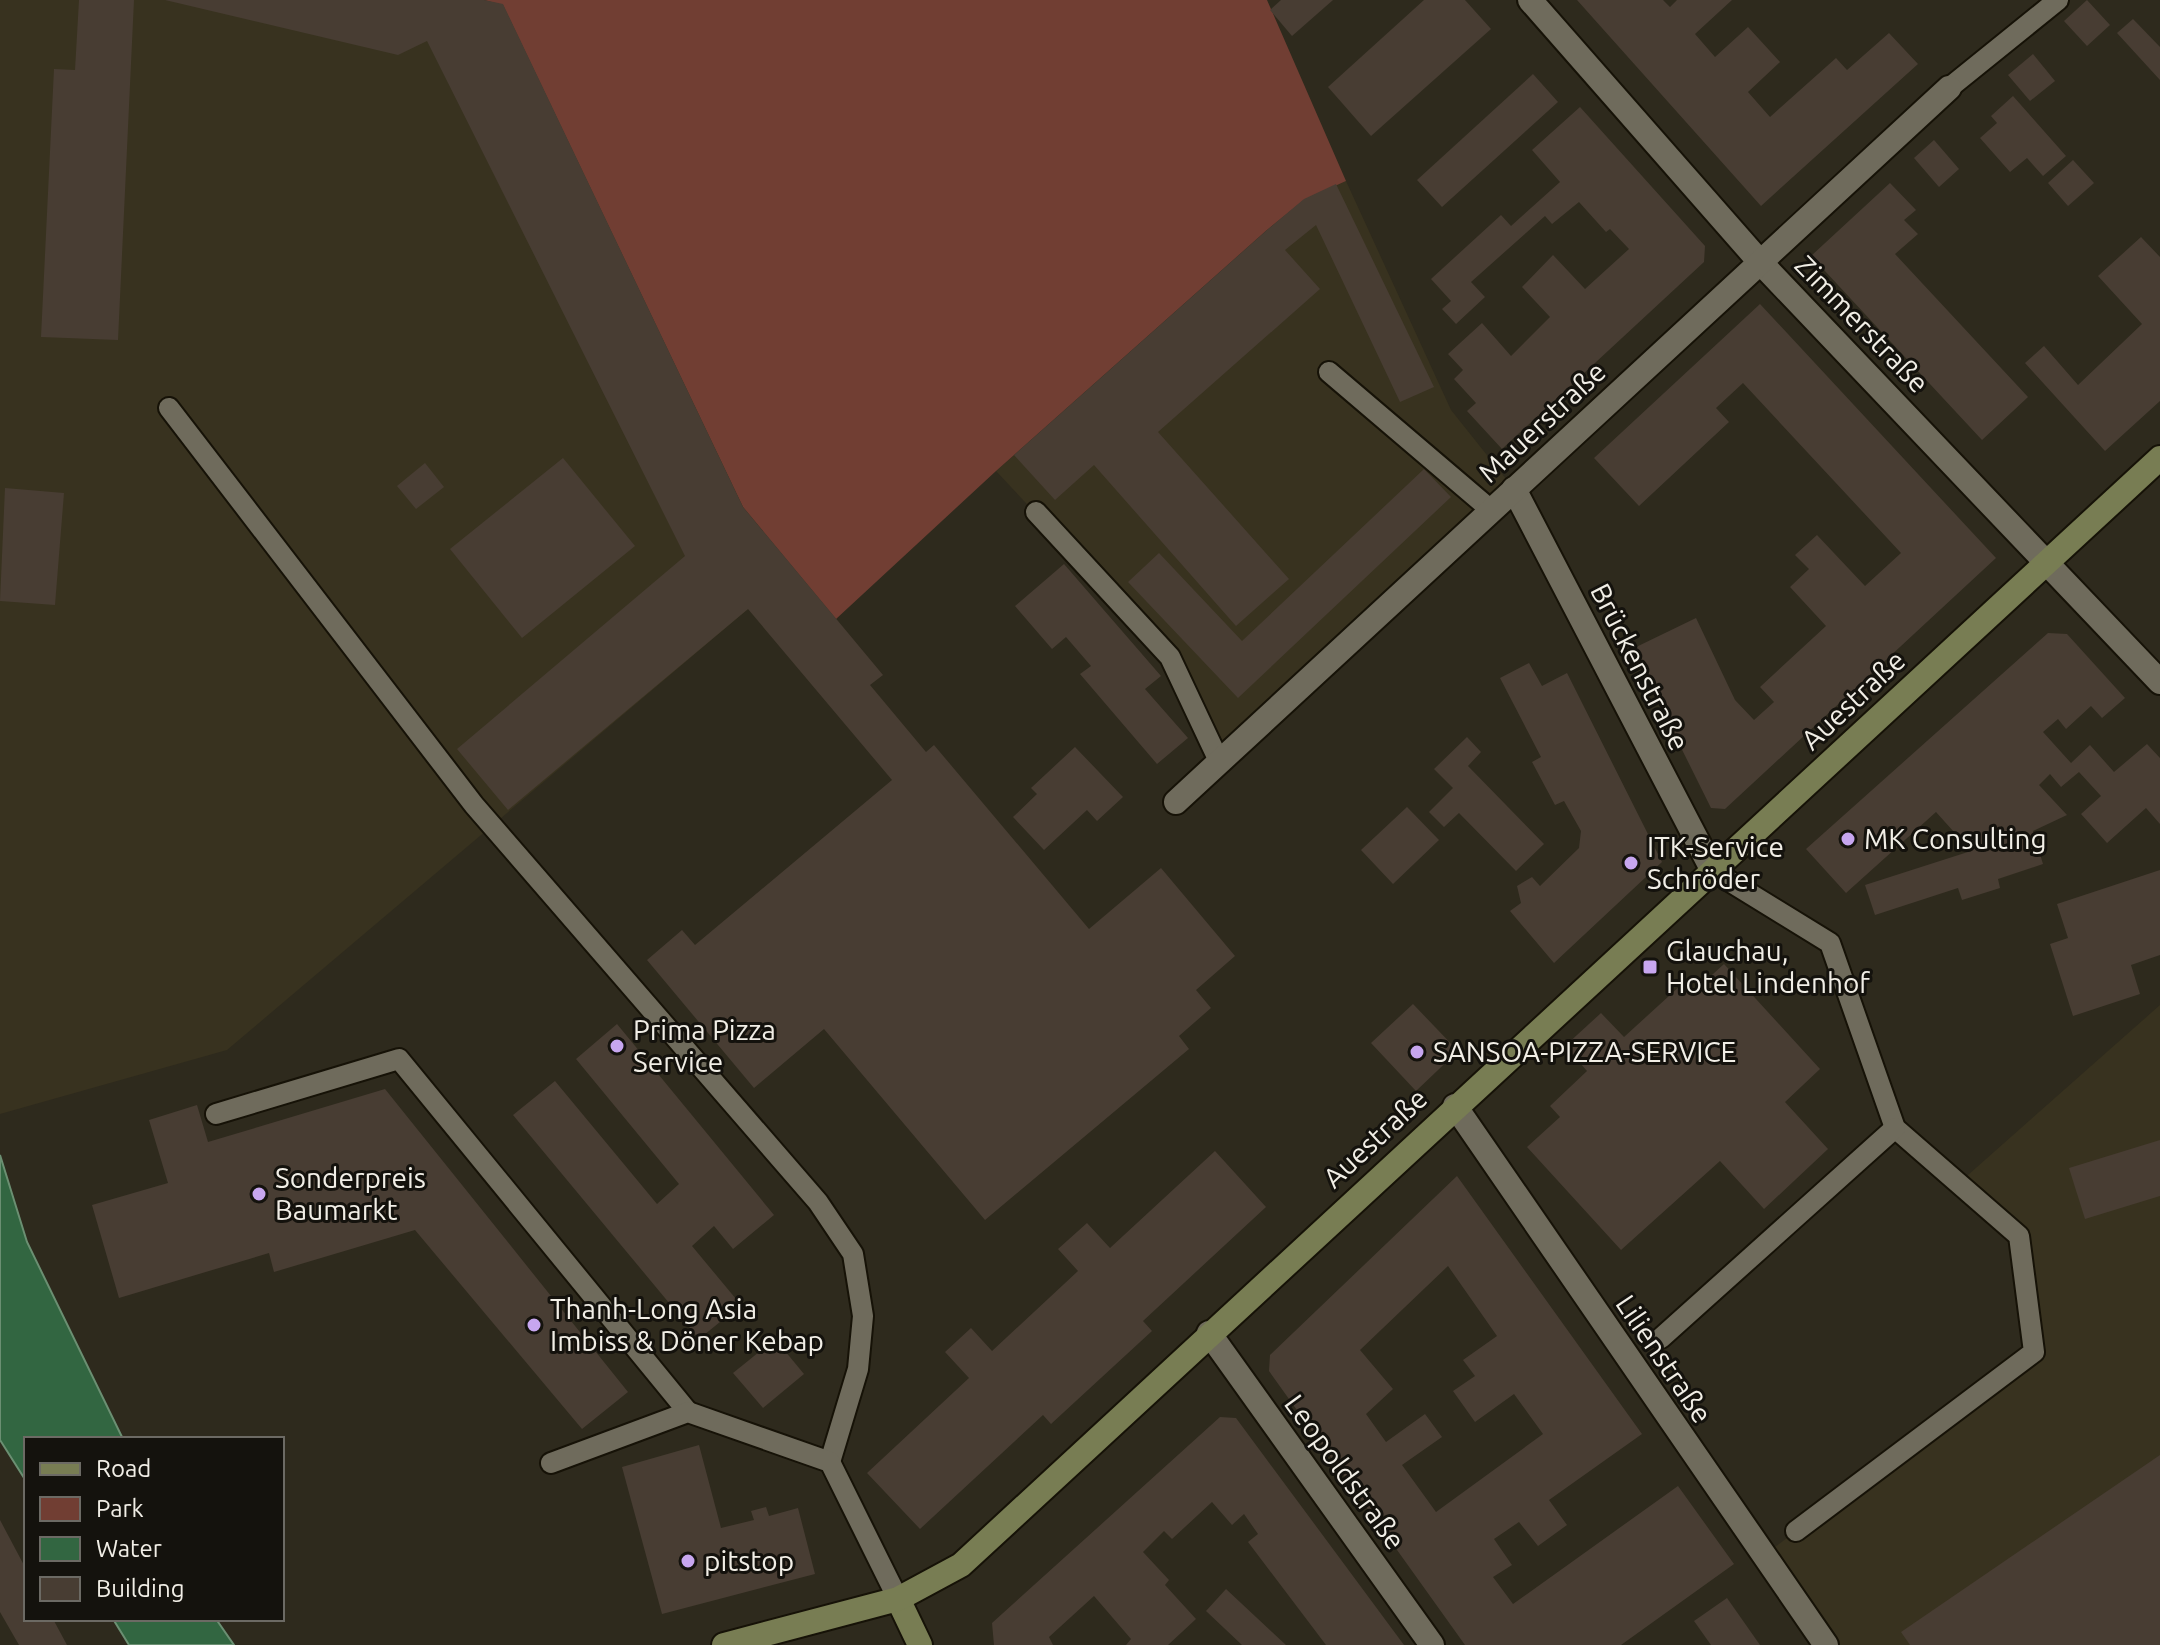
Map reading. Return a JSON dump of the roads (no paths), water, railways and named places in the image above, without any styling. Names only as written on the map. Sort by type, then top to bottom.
[{"type":"street","name":"Zimmerstraße","points":[[1530,0],[1760,262],[2049,561],[2160,682]]},
{"type":"street","name":"Mauerstraße","points":[[1176,802],[1949,88]]},
{"type":"street","name":"Auestraße","points":[[724,1645],[898,1599],[961,1565],[2160,458]]},
{"type":"street","name":"Brückenstraße","points":[[1514,489],[1713,871]]},
{"type":"street","name":"Lilienstraße","points":[[1455,1106],[1826,1645]]},
{"type":"street","name":"Leopoldstraße","points":[[1209,1333],[1432,1645]]},
{"type":"street","points":[[898,1599],[920,1645]]},
{"type":"lane","points":[[1949,88],[2058,0]]},
{"type":"lane","points":[[1329,372],[1491,510]]},
{"type":"lane","points":[[169,408],[474,805],[818,1202],[853,1254],[863,1316],[858,1369],[830,1462],[898,1599]]},
{"type":"lane","points":[[1036,512],[1170,657],[1219,761]]},
{"type":"lane","points":[[1713,871],[1830,943],[1895,1128],[2019,1236],[2034,1352],[1796,1531]]},
{"type":"lane","points":[[216,1114],[399,1059],[688,1412],[830,1462]]},
{"type":"lane","points":[[1661,1338],[1895,1128]]},
{"type":"lane","points":[[551,1463],[688,1412]]},
{"type":"water","points":[[0,1155],[27,1242],[122,1437],[24,1437],[24,1478],[0,1440]]},
{"type":"water","points":[[114,1621],[217,1621],[234,1645],[129,1645]]},
{"type":"place","name":"MK Consulting","points":[[1848,839]]},
{"type":"place","name":"ITK-Service Schröder","points":[[1631,863]]},
{"type":"place","name":"Glauchau, Hotel Lindenhof","points":[[1650,967]]},
{"type":"place","name":"Prima Pizza Service","points":[[617,1046]]},
{"type":"place","name":"SANSOA-PIZZA-SERVICE","points":[[1417,1052]]},
{"type":"place","name":"Sonderpreis Baumarkt","points":[[259,1194]]},
{"type":"place","name":"Thanh-Long Asia Imbiss & Döner Kebap","points":[[534,1325]]},
{"type":"place","name":"pitstop","points":[[688,1561]]}]
